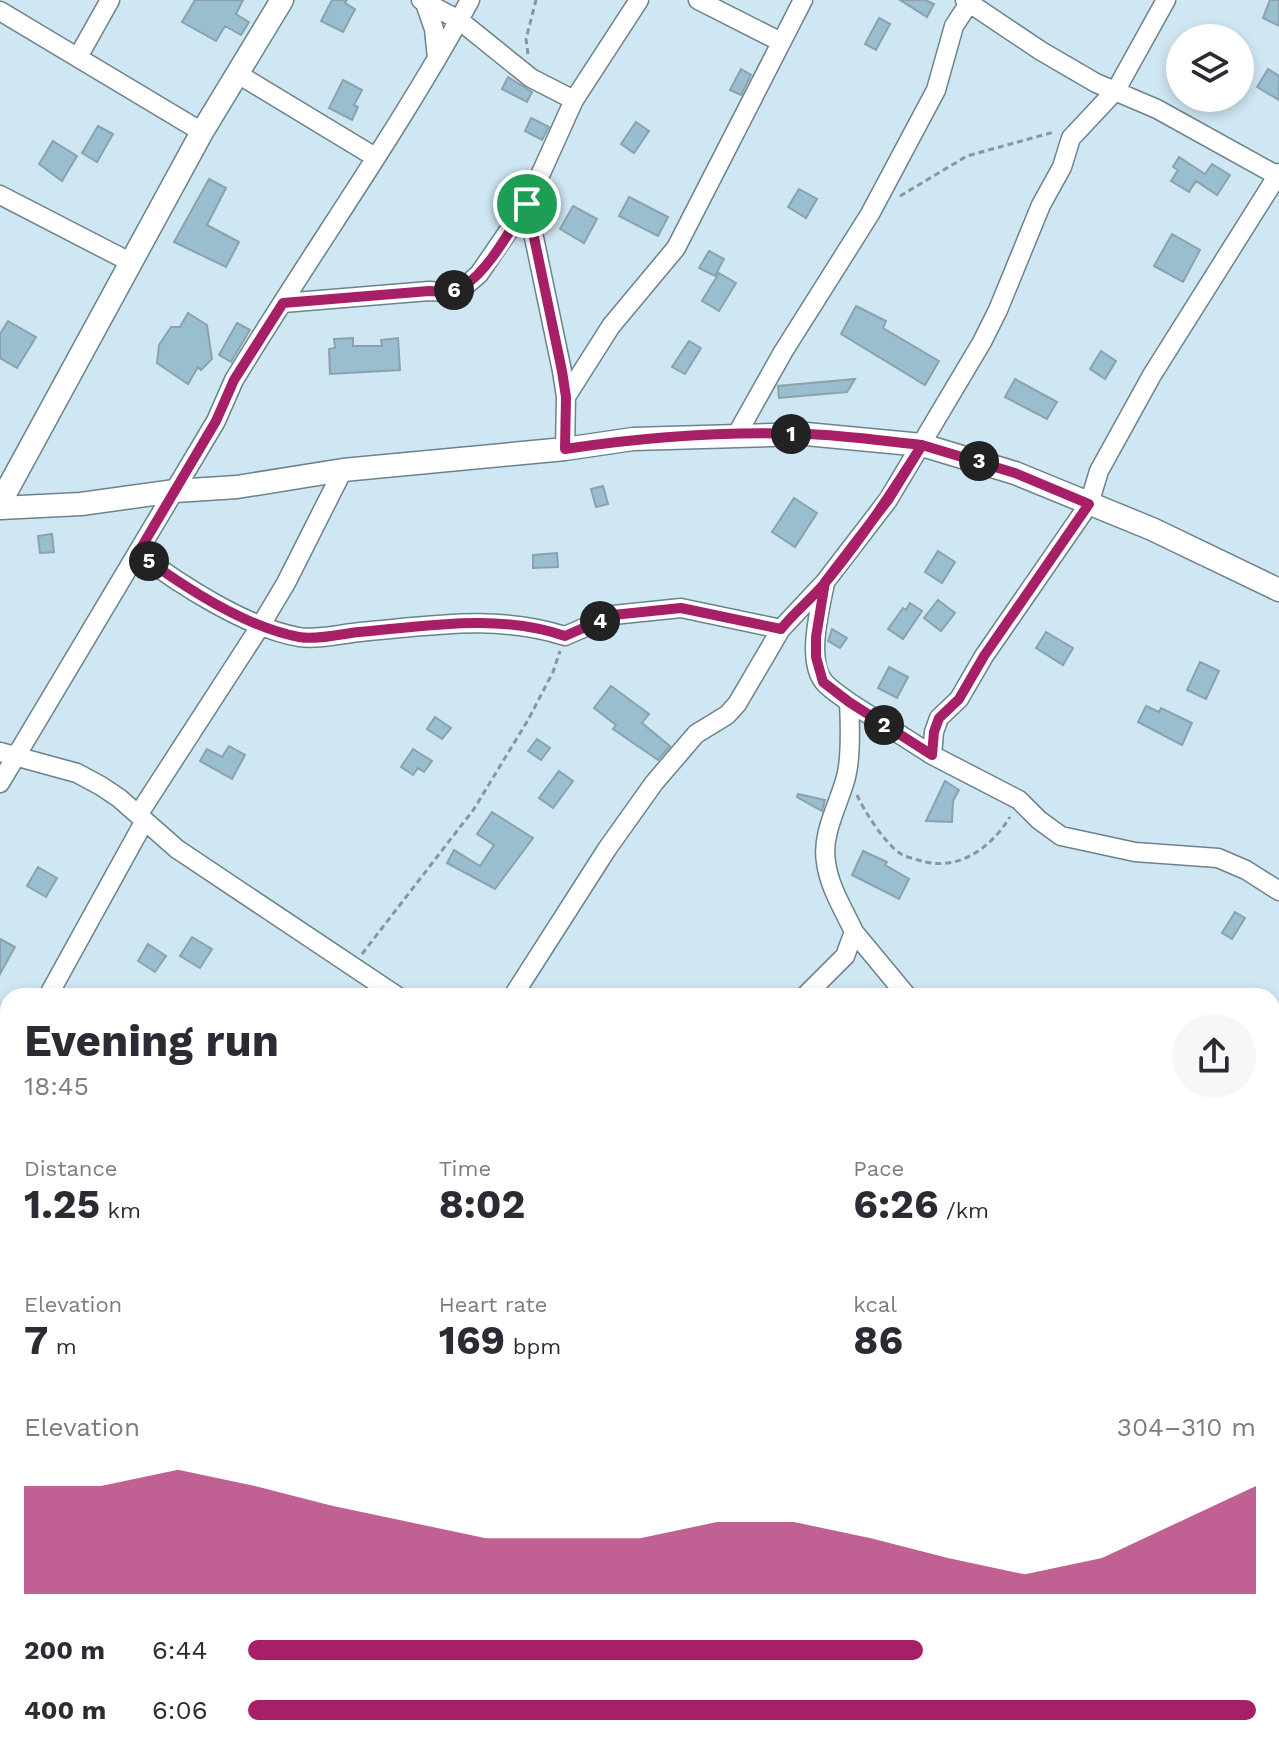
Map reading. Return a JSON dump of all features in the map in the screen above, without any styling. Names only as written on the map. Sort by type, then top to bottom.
[{"type":"street","points":[[78,57],[110,0]]},
{"type":"street","points":[[282,0],[202,132],[0,505],[81,504],[175,491],[237,487],[343,470],[565,449],[633,439],[806,434],[922,445],[1015,473],[1152,529],[1279,590]]},
{"type":"street","points":[[0,783],[8,755],[138,553],[216,421],[234,380],[437,58],[470,0]]},
{"type":"street","points":[[283,303],[446,292],[464,287],[479,274],[527,204],[574,100],[639,0]]},
{"type":"street","points":[[698,0],[781,42]]},
{"type":"street","points":[[566,397],[611,326],[676,248],[803,0]]},
{"type":"street","points":[[518,988],[607,849],[654,783],[696,734],[727,715],[737,704],[781,629],[825,582],[888,500],[992,321],[1041,205],[1062,167],[1071,138],[1116,90],[1166,0]]},
{"type":"street","points":[[423,1],[459,20],[531,78],[574,100]]},
{"type":"street","points":[[423,1],[434,29],[437,58]]},
{"type":"street","points":[[737,434],[783,352],[870,214],[936,90],[954,26],[968,1],[1096,83],[1157,109],[1278,174],[1152,375],[1099,471],[1089,504],[984,656],[959,699],[939,718],[932,755]]},
{"type":"street","points":[[0,11],[202,132]]},
{"type":"street","points":[[238,74],[375,157]]},
{"type":"street","points":[[0,195],[130,262]]},
{"type":"street","points":[[527,204],[566,397],[565,449]]},
{"type":"street","points":[[52,988],[141,818],[286,583],[343,470]]},
{"type":"street","points":[[138,553],[180,584],[261,625],[301,638],[480,621],[550,630],[565,636],[613,615],[681,608],[781,629]]},
{"type":"street","points":[[825,582],[816,637],[818,670],[823,682],[849,702],[932,755],[1019,800],[1050,830],[1061,836],[1135,852],[1218,858],[1246,870],[1279,891]]},
{"type":"street","points":[[849,702],[847,774],[827,840],[825,861],[854,932],[900,988]]},
{"type":"street","points":[[8,755],[77,773],[119,798],[177,849],[385,988]]},
{"type":"street","points":[[813,988],[845,956],[854,932]]},
{"type":"path","points":[[531,78],[526,39],[536,0]]},
{"type":"path","points":[[870,214],[967,156],[1056,131]]},
{"type":"path","points":[[352,967],[474,809],[528,720],[553,672],[565,636]]},
{"type":"path","points":[[847,774],[865,813],[900,854],[929,864],[962,862],[990,844],[1019,800]]},
{"type":"building","points":[[195,0],[243,0],[236,14],[249,22],[241,35],[225,26],[216,41],[182,22]]},
{"type":"building","points":[[332,0],[347,0],[345,3],[355,9],[343,32],[321,21]]},
{"type":"building","points":[[900,0],[925,0],[934,4],[927,17]]},
{"type":"building","points":[[1270,0],[1279,0],[1279,26],[1263,18]]},
{"type":"building","points":[[879,18],[890,24],[876,50],[865,44]]},
{"type":"building","points":[[741,69],[751,75],[741,95],[730,90]]},
{"type":"building","points":[[1268,69],[1279,76],[1279,100],[1257,87]]},
{"type":"building","points":[[508,77],[532,92],[527,102],[502,89]]},
{"type":"building","points":[[343,80],[362,90],[354,105],[358,107],[352,120],[329,108]]},
{"type":"building","points":[[531,118],[549,127],[542,140],[525,131]]},
{"type":"building","points":[[636,122],[649,131],[634,153],[621,144]]},
{"type":"building","points":[[98,126],[113,134],[97,162],[82,153]]},
{"type":"building","points":[[53,141],[77,156],[62,181],[39,164]]},
{"type":"building","points":[[1179,157],[1205,174],[1212,164],[1230,175],[1217,195],[1196,181],[1189,192],[1171,181],[1178,170],[1173,167]]},
{"type":"building","points":[[209,179],[226,188],[207,225],[239,242],[226,267],[174,242]]},
{"type":"building","points":[[799,189],[817,199],[806,218],[788,207]]},
{"type":"building","points":[[629,197],[668,217],[658,236],[619,216]]},
{"type":"building","points":[[573,206],[597,219],[584,243],[560,229]]},
{"type":"building","points":[[1172,234],[1200,250],[1183,282],[1154,266]]},
{"type":"building","points":[[709,251],[724,259],[715,276],[699,268]]},
{"type":"building","points":[[719,273],[736,283],[719,311],[702,301]]},
{"type":"building","points":[[856,306],[886,321],[883,328],[939,361],[925,385],[841,334]]},
{"type":"building","points":[[188,313],[207,325],[212,359],[201,370],[198,367],[188,384],[157,363],[159,345],[171,327],[180,327]]},
{"type":"building","points":[[8,321],[36,337],[17,368],[0,358],[0,334]]},
{"type":"building","points":[[237,323],[250,330],[231,362],[219,355]]},
{"type":"building","points":[[353,338],[353,346],[382,346],[381,340],[398,338],[400,370],[330,374],[329,349],[335,348],[334,339]]},
{"type":"building","points":[[689,341],[701,348],[685,374],[672,367]]},
{"type":"building","points":[[1101,351],[1116,361],[1105,379],[1090,369]]},
{"type":"building","points":[[855,379],[847,392],[779,398],[778,386]]},
{"type":"building","points":[[1015,379],[1057,402],[1047,419],[1005,397]]},
{"type":"building","points":[[603,486],[608,504],[596,507],[591,489]]},
{"type":"building","points":[[794,498],[817,513],[795,547],[772,532]]},
{"type":"building","points":[[52,534],[54,552],[40,553],[38,536]]},
{"type":"building","points":[[938,551],[955,562],[942,583],[925,572]]},
{"type":"building","points":[[557,553],[558,567],[533,568],[533,555]]},
{"type":"building","points":[[938,600],[955,613],[941,631],[924,618]]},
{"type":"building","points":[[910,603],[922,611],[903,639],[888,629]]},
{"type":"building","points":[[832,629],[847,638],[840,648],[828,641]]},
{"type":"building","points":[[1046,632],[1073,648],[1063,665],[1036,648]]},
{"type":"building","points":[[1200,662],[1219,671],[1206,699],[1187,690]]},
{"type":"building","points":[[889,667],[908,677],[897,698],[878,688]]},
{"type":"building","points":[[611,686],[649,714],[642,723],[670,746],[658,760],[613,729],[616,725],[594,708]]},
{"type":"building","points":[[1146,706],[1159,712],[1161,708],[1192,723],[1182,745],[1138,722]]},
{"type":"building","points":[[435,717],[451,728],[442,739],[427,729]]},
{"type":"building","points":[[537,739],[550,748],[541,760],[528,751]]},
{"type":"building","points":[[229,746],[245,755],[232,779],[200,761],[207,749],[222,757]]},
{"type":"building","points":[[413,749],[432,761],[424,772],[418,768],[413,775],[401,767]]},
{"type":"building","points":[[559,771],[573,781],[553,808],[539,798]]},
{"type":"building","points":[[945,781],[959,790],[953,801],[952,822],[926,821]]},
{"type":"building","points":[[798,794],[825,800],[822,811],[797,797]]},
{"type":"building","points":[[492,812],[533,838],[495,889],[447,863],[454,850],[480,866],[494,845],[477,834]]},
{"type":"building","points":[[863,851],[887,862],[885,865],[909,879],[899,899],[852,875]]},
{"type":"building","points":[[38,867],[57,878],[46,897],[27,886]]},
{"type":"building","points":[[1235,912],[1245,918],[1232,939],[1222,933]]},
{"type":"building","points":[[192,937],[212,949],[200,968],[180,956]]},
{"type":"building","points":[[0,939],[15,947],[0,974]]},
{"type":"building","points":[[148,944],[166,956],[155,972],[138,961]]},
{"type":"route","points":[[527,204],[479,274],[464,287],[446,292],[283,303],[234,380],[216,421],[138,553],[180,584],[261,625],[301,638],[480,621],[550,630],[565,636],[613,615],[681,608],[781,629],[799,607],[818,591],[855,545],[888,500],[922,445],[1015,473],[1089,504],[984,656],[959,699],[939,718],[932,755],[823,682],[816,657],[816,637],[825,582],[888,500],[922,445],[806,434],[737,434],[633,439],[565,449],[566,397],[562,371],[527,204]]}]
